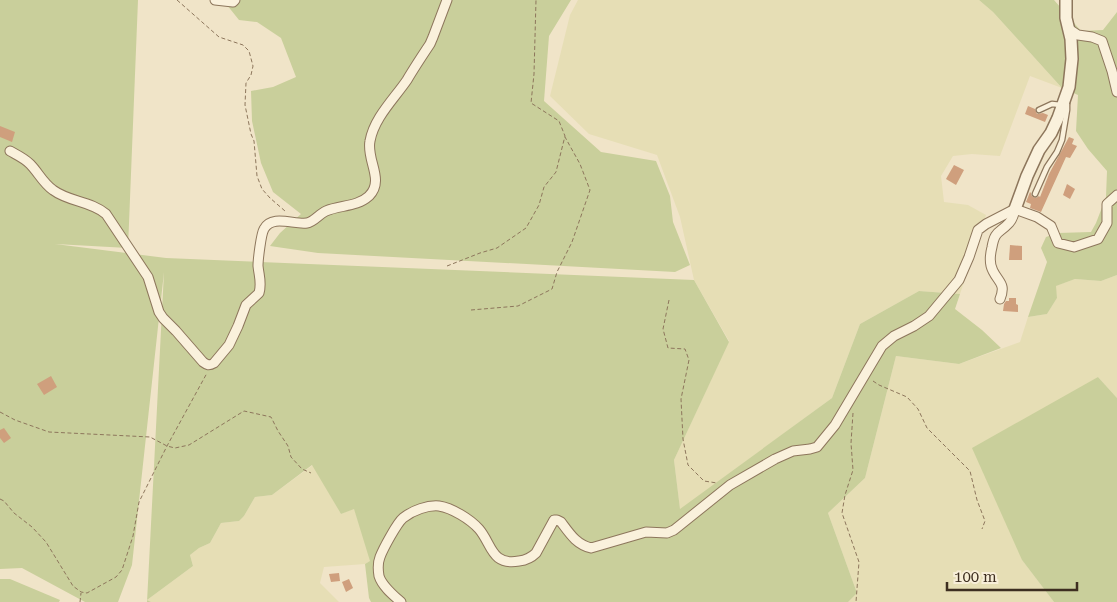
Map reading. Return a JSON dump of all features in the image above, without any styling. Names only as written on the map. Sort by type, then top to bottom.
[{"type":"street","points":[[215,0],[234,2],[235,0]]},
{"type":"street","points":[[10,151],[28,163],[54,191],[91,205],[106,214],[148,277],[159,312],[163,318],[203,362],[207,365],[214,364],[229,345],[246,305],[259,293],[258,265],[264,228],[275,221],[310,222],[334,208],[356,204],[370,195],[376,181],[376,172],[369,152],[369,143],[372,135],[379,118],[434,37],[447,0]]},
{"type":"street","points":[[1000,299],[1003,288],[992,270],[990,259],[994,237],[1013,218],[1027,176],[1039,150],[1051,133],[1069,87],[1072,59],[1066,18],[1066,0]]},
{"type":"street","points":[[1069,29],[1078,36],[1092,37],[1102,41],[1117,92]]},
{"type":"street","points":[[401,602],[384,585],[379,577],[379,558],[403,518],[430,506],[450,508],[472,522],[480,530],[496,556],[502,560],[513,562],[532,558],[554,520],[561,522],[576,541],[583,546],[592,548],[646,532],[667,533],[674,530],[730,486],[775,459],[793,451],[817,447],[835,424],[882,346],[894,336],[929,316],[959,280],[978,230],[1015,209],[1037,217],[1051,226],[1058,243],[1074,247],[1098,240],[1107,223],[1107,204],[1117,194]]},
{"type":"lane","points":[[1035,194],[1062,140],[1067,102],[1052,104],[1038,110]]},
{"type":"path","points":[[177,0],[219,37],[243,45],[249,51],[253,66],[251,75],[246,83],[245,105],[247,120],[254,141],[257,176],[262,189],[296,223]]},
{"type":"path","points":[[471,310],[518,306],[552,289],[557,272],[572,242],[590,190],[580,164],[558,121],[531,103],[534,74],[536,0]]},
{"type":"path","points":[[447,266],[497,248],[526,228],[539,205],[544,186],[556,172],[565,136]]},
{"type":"path","points":[[669,300],[663,329],[668,348],[685,348],[689,360],[681,399],[683,439],[688,465],[704,481],[730,486]]},
{"type":"path","points":[[0,499],[46,542],[73,586],[87,593],[116,577],[122,570],[133,536],[139,502],[211,365]]},
{"type":"path","points":[[864,374],[879,385],[907,397],[918,409],[927,428],[970,471],[985,521],[982,529]]},
{"type":"path","points":[[853,410],[850,443],[853,470],[845,495],[842,513],[859,562],[856,602]]},
{"type":"path","points":[[0,412],[15,420],[49,432],[150,437],[175,448],[189,445],[244,411],[271,417],[288,446],[291,458],[311,473]]},
{"type":"path","points":[[80,602],[82,592]]},
{"type":"shaded area","points":[[578,0],[979,0],[993,12],[1062,88],[1030,76],[1000,156],[972,154],[953,156],[941,176],[944,202],[968,205],[986,215],[960,294],[919,291],[860,324],[832,398],[680,510],[674,460],[729,341],[694,280],[680,217],[657,155],[589,134],[550,96],[570,15]]},
{"type":"shaded area","points":[[1117,275],[1117,398],[1098,377],[1022,560],[1054,602],[848,602],[857,593],[828,513],[865,478],[896,356],[959,364],[1020,342],[1028,317],[1047,314],[1057,298],[1055,286],[1075,279],[1101,281]]},
{"type":"shaded area","points":[[313,465],[341,514],[354,508],[371,561],[365,564],[324,567],[320,583],[339,602],[151,602],[147,600],[193,566],[190,555],[210,543],[221,523],[239,521],[255,497],[272,495]]},
{"type":"green space","points":[[0,0],[138,0],[128,248],[55,244],[166,258],[694,280],[729,342],[674,460],[680,509],[832,398],[860,324],[919,291],[960,294],[955,309],[1001,348],[959,364],[896,356],[865,478],[828,513],[857,593],[848,602],[371,602],[365,564],[370,561],[354,509],[341,514],[312,465],[272,495],[255,497],[239,521],[221,523],[210,543],[190,555],[193,566],[147,600],[164,272],[132,565],[118,602],[85,602],[22,568],[0,569]]},
{"type":"green space","points":[[223,0],[571,0],[549,36],[544,101],[601,152],[656,161],[670,196],[673,222],[690,265],[675,272],[318,253],[270,246],[280,233],[301,214],[273,192],[261,163],[252,121],[251,91],[273,87],[296,77],[281,38],[257,22],[239,20]]},
{"type":"green space","points":[[979,0],[1054,0],[1081,31],[1103,30],[1117,12],[1117,275],[1101,281],[1075,279],[1056,286],[1057,298],[1047,314],[1028,317],[1047,262],[1041,248],[1046,237],[1058,233],[1091,232],[1106,197],[1107,171],[1088,149],[1076,131],[1078,95],[1062,88],[993,12]]},
{"type":"green space","points":[[1098,377],[1117,398],[1117,602],[1054,602],[1022,560],[972,448]]},
{"type":"green space","points":[[0,579],[10,579],[60,600],[59,602],[0,602]]},
{"type":"building","points":[[1028,106],[1035,109],[1037,114],[1043,113],[1048,115],[1045,122],[1025,114]]},
{"type":"building","points":[[0,126],[15,132],[12,142],[0,137]]},
{"type":"building","points":[[1069,137],[1074,139],[1072,144],[1077,146],[1070,158],[1066,157],[1041,212],[1030,208],[1031,204],[1026,202],[1030,192],[1033,197],[1040,197],[1049,174]]},
{"type":"building","points":[[954,165],[964,170],[956,185],[946,179]]},
{"type":"building","points":[[1067,184],[1075,189],[1070,199],[1063,195]]},
{"type":"building","points":[[1010,245],[1022,246],[1022,260],[1009,260]]},
{"type":"building","points":[[1009,298],[1016,298],[1018,312],[1003,311],[1004,304],[1006,301],[1009,301]]},
{"type":"building","points":[[51,376],[57,387],[44,395],[37,384]]},
{"type":"building","points":[[4,428],[11,438],[4,443],[0,438],[0,430]]},
{"type":"building","points":[[339,573],[340,581],[331,582],[329,574]]},
{"type":"building","points":[[349,579],[353,588],[346,592],[342,582]]}]
